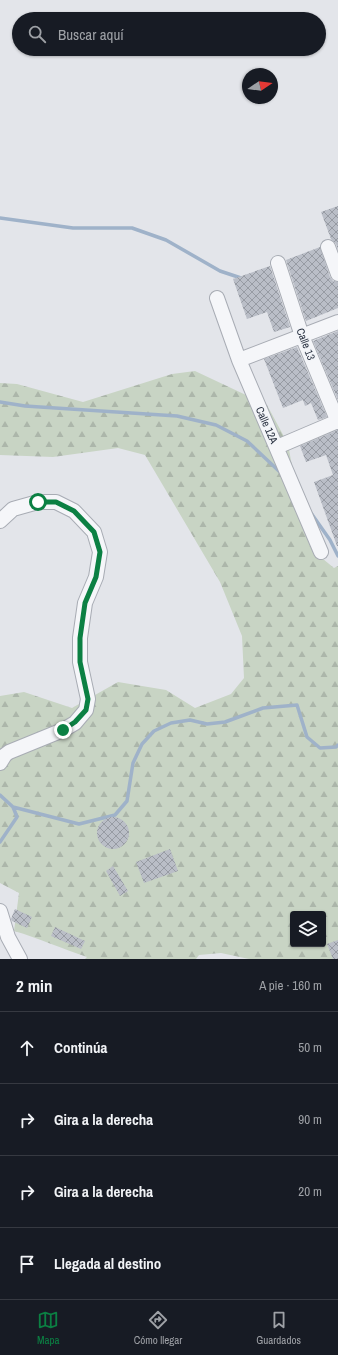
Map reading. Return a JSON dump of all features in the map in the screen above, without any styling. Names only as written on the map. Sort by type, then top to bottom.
[{"type":"street","points":[[328,247],[338,274]]},
{"type":"street","name":"Calle 13","points":[[278,263],[302,336],[338,422]]},
{"type":"street","name":"Calle 12A","points":[[216,298],[239,360],[321,552]]},
{"type":"street","points":[[239,360],[338,322]]},
{"type":"street","points":[[277,447],[338,422]]},
{"type":"street","points":[[0,521],[13,509],[38,502],[56,502],[74,511],[94,532],[100,552],[96,577],[85,603],[80,638],[80,662],[88,699],[86,710],[75,722],[63,730],[9,752],[0,762]]},
{"type":"street","points":[[0,911],[8,937],[20,959]]},
{"type":"green space","points":[[195,371],[267,405],[288,444],[299,505],[317,554],[334,568],[338,566],[338,959],[249,959],[221,953],[199,955],[196,959],[85,959],[87,957],[14,931],[19,893],[0,883],[0,696],[24,692],[72,708],[118,682],[166,690],[195,708],[231,694],[244,678],[242,636],[220,582],[145,455],[118,448],[53,457],[0,455],[0,383],[17,384],[83,402],[172,374]]},
{"type":"building","points":[[338,206],[338,250],[336,244],[331,239],[321,212]]},
{"type":"building","points":[[320,247],[330,277],[333,281],[338,282],[338,308],[306,321],[286,260]]},
{"type":"building","points":[[270,266],[290,327],[274,332],[267,312],[247,319],[233,279]]},
{"type":"building","points":[[338,331],[338,400],[313,341]]},
{"type":"building","points":[[297,347],[327,417],[318,420],[311,403],[305,406],[303,400],[283,408],[264,359]]},
{"type":"building","points":[[338,430],[337,546],[314,482],[333,475],[326,455],[306,462],[300,446]]},
{"type":"building","points":[[110,817],[116,817],[125,821],[129,833],[125,845],[116,849],[110,849],[101,845],[97,836],[97,830],[101,821]]},
{"type":"building","points":[[170,849],[178,871],[144,883],[136,862]]},
{"type":"building","points":[[113,866],[128,891],[120,896],[106,871]]},
{"type":"building","points":[[15,909],[32,917],[27,928],[12,921],[11,919]]},
{"type":"building","points":[[55,927],[85,941],[81,949],[51,936]]},
{"type":"building","points":[[338,940],[338,959],[333,959],[327,944]]},
{"type":"waterway","points":[[0,218],[73,228],[132,228],[166,240],[220,271],[241,278]]},
{"type":"waterway","points":[[0,402],[25,406],[177,416],[216,425],[247,441],[281,473]]},
{"type":"waterway","points":[[311,513],[330,540],[338,556]]},
{"type":"waterway","points":[[0,795],[13,807],[79,824],[115,815],[127,801],[133,763],[142,744],[154,731],[171,723],[190,720],[207,724],[225,722],[263,708],[297,705],[307,737],[320,748],[336,747],[338,745]]},
{"type":"waterway","points":[[0,842],[17,817],[13,807]]},
{"type":"route","points":[[38,502],[56,502],[74,511],[94,532],[100,552],[96,577],[85,603],[80,638],[80,662],[88,699],[86,710],[75,722],[63,730]]}]
